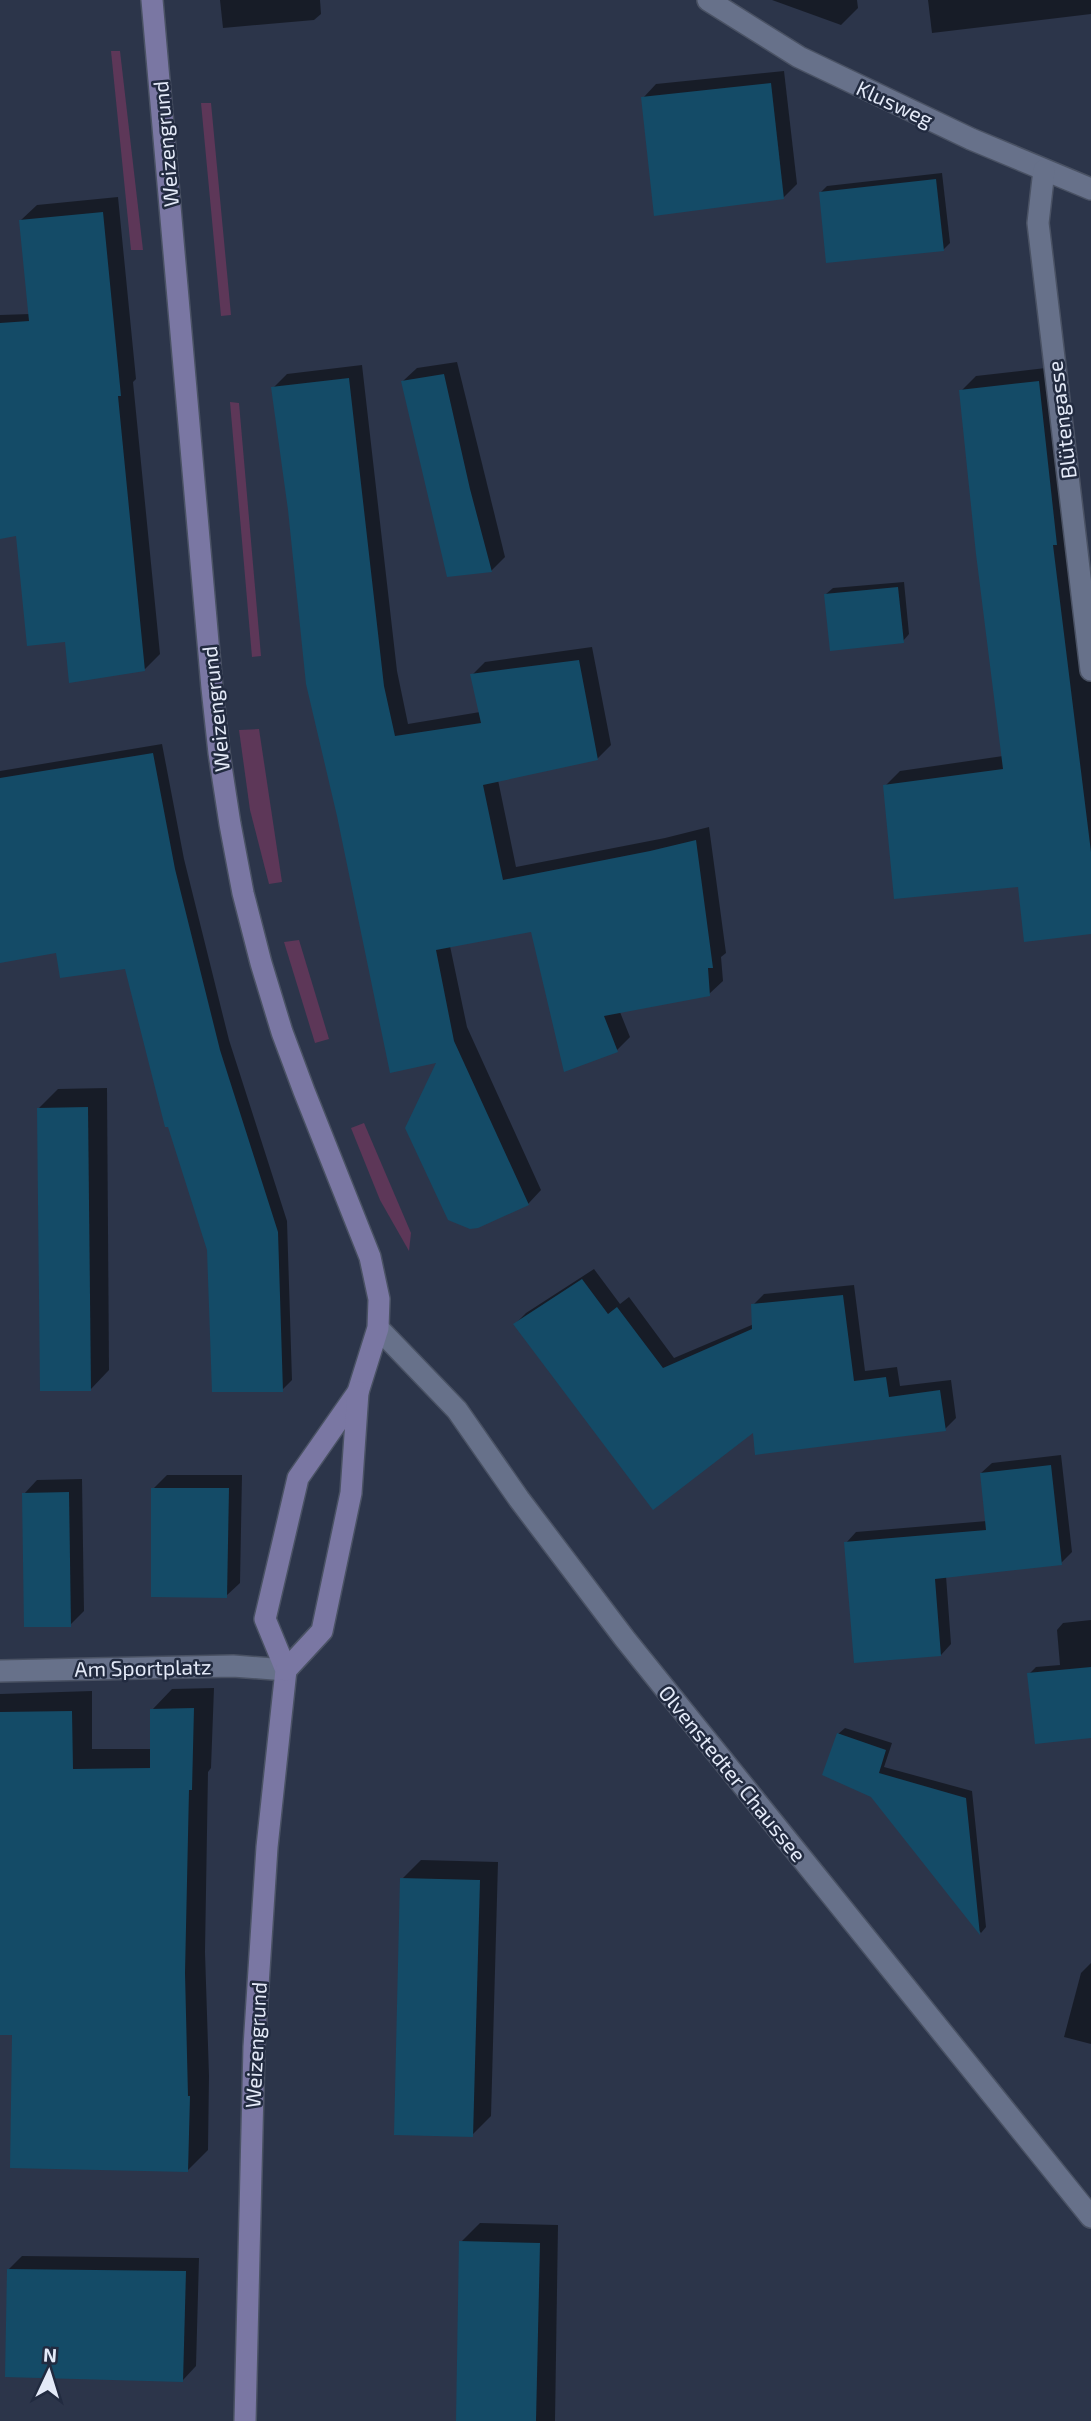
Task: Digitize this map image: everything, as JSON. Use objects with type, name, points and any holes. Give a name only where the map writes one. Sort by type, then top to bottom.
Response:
[{"type":"main road","name":"Weizengrund","points":[[152,0],[212,688],[229,824],[243,894],[282,1032],[370,1257],[379,1298],[378,1328],[358,1392],[352,1493],[322,1631],[286,1670]]},
{"type":"main road","name":"Weizengrund","points":[[245,2421],[253,2059],[267,1847],[286,1670],[265,1619],[298,1478],[358,1392]]},
{"type":"street","name":"Klusweg","points":[[708,0],[799,57],[971,139],[1091,189]]},
{"type":"street","name":"Blütengasse","points":[[1044,170],[1038,223],[1091,670]]},
{"type":"street","name":"Olvenstedter Chaussee","points":[[378,1328],[457,1410],[519,1499],[625,1639],[1091,2217]]},
{"type":"street","name":"Am Sportplatz","points":[[0,1671],[233,1665],[286,1670]]},
{"type":"shaded area","points":[[111,51],[120,51],[143,250],[131,250]]},
{"type":"shaded area","points":[[201,103],[211,103],[231,315],[221,316]]},
{"type":"shaded area","points":[[230,402],[239,403],[261,656],[252,657]]},
{"type":"shaded area","points":[[259,729],[282,882],[269,884],[250,810],[239,730]]},
{"type":"shaded area","points":[[299,940],[329,1039],[315,1043],[284,942]]},
{"type":"shaded area","points":[[364,1123],[411,1233],[409,1251],[380,1200],[351,1128]]},
{"type":"building","points":[[771,83],[784,199],[654,216],[641,97]]},
{"type":"building","points":[[936,179],[944,251],[826,263],[819,192]]},
{"type":"building","points":[[103,212],[145,671],[69,683],[65,642],[27,646],[16,536],[0,539],[0,323],[29,321],[19,220]]},
{"type":"building","points":[[444,374],[492,572],[447,577],[401,381]]},
{"type":"building","points":[[349,378],[384,686],[395,736],[481,723],[470,674],[579,660],[598,760],[483,785],[503,880],[696,840],[713,968],[708,968],[710,996],[604,1016],[618,1052],[564,1072],[531,932],[436,950],[454,1041],[529,1205],[478,1228],[470,1229],[448,1220],[405,1128],[436,1063],[390,1073],[337,816],[306,684],[288,510],[271,387]]},
{"type":"building","points":[[1039,381],[1057,545],[1053,545],[1091,852],[1091,934],[1024,942],[1018,887],[894,899],[883,785],[1003,769],[959,390]]},
{"type":"building","points":[[898,587],[904,643],[830,651],[824,594]]},
{"type":"building","points":[[153,753],[175,869],[220,1050],[278,1232],[283,1392],[212,1392],[207,1250],[168,1127],[165,1127],[125,969],[60,978],[56,953],[0,963],[0,778]]},
{"type":"building","points":[[88,1107],[91,1391],[40,1391],[37,1108]]},
{"type":"building","points":[[582,1279],[608,1314],[617,1307],[663,1368],[752,1329],[751,1304],[843,1295],[854,1381],[886,1377],[889,1397],[940,1390],[946,1431],[755,1455],[753,1433],[653,1510],[513,1324]]},
{"type":"building","points":[[1051,1465],[1062,1565],[935,1579],[941,1656],[854,1663],[844,1542],[986,1530],[980,1473]]},
{"type":"building","points":[[151,1488],[229,1488],[227,1598],[151,1597]]},
{"type":"building","points":[[69,1492],[71,1627],[24,1627],[22,1493]]},
{"type":"building","points":[[1091,1667],[1091,1738],[1035,1744],[1027,1673]]},
{"type":"building","points":[[194,1708],[192,1790],[189,1790],[185,1973],[190,2096],[188,2172],[10,2168],[12,2035],[0,2035],[0,1712],[72,1711],[73,1769],[150,1768],[150,1709]]},
{"type":"building","points":[[837,1733],[886,1750],[879,1773],[966,1798],[980,1935],[871,1797],[822,1775]]},
{"type":"building","points":[[400,1878],[480,1880],[473,2137],[394,2135]]},
{"type":"building","points":[[459,2241],[540,2243],[536,2421],[456,2421]]},
{"type":"building","points":[[7,2269],[186,2271],[183,2382],[5,2377]]}]
